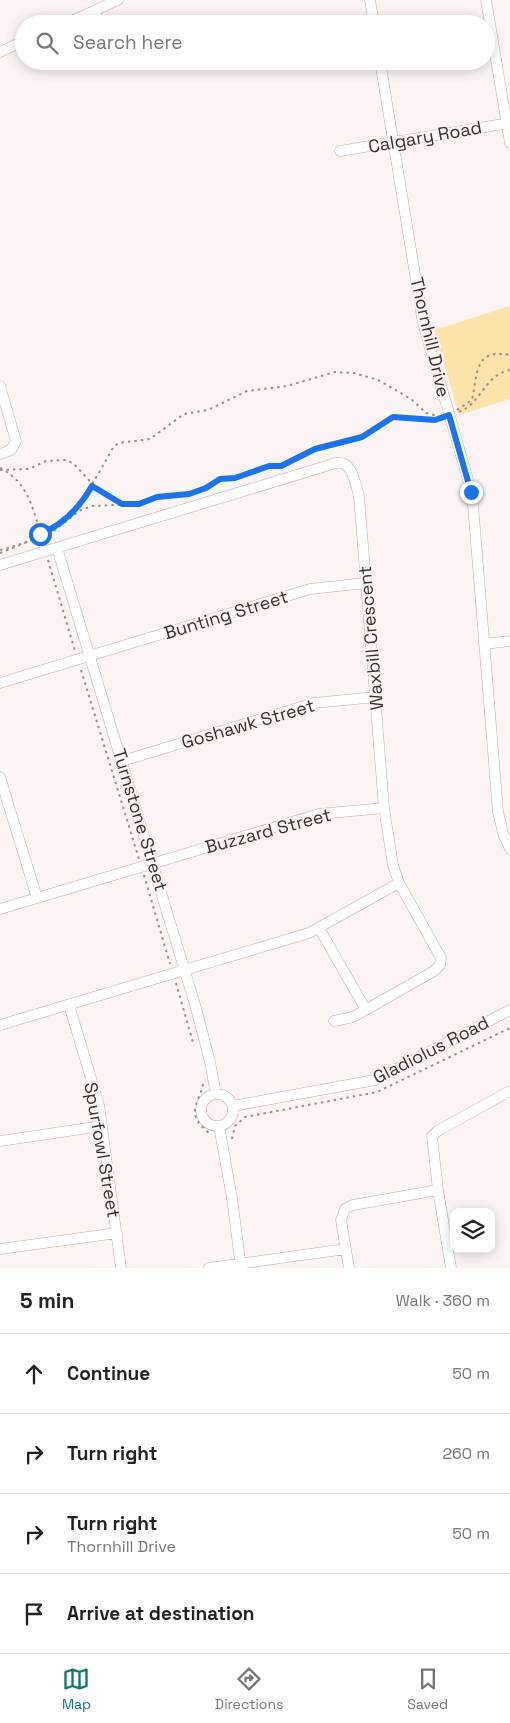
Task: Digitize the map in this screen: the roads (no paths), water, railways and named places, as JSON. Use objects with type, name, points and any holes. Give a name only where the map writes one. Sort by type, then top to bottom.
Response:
[{"type":"street","points":[[85,15],[118,0]]},
{"type":"street","points":[[370,0],[372,15]]},
{"type":"street","points":[[486,0],[489,15]]},
{"type":"street","points":[[94,11],[96,15]]},
{"type":"street","points":[[0,52],[15,45]]},
{"type":"street","points":[[495,50],[510,143]]},
{"type":"street","name":"Thornhill Drive","points":[[381,70],[423,323],[473,504],[498,812],[503,833],[510,849]]},
{"type":"street","name":"Calgary Road","points":[[340,151],[508,123]]},
{"type":"street","points":[[0,386],[16,441],[11,450],[0,454]]},
{"type":"street","name":"Waxbill Crescent","points":[[0,565],[340,462],[350,468],[359,496],[384,808],[393,865],[399,883],[440,955],[441,962],[434,971],[366,1010]]},
{"type":"street","name":"Turnstone Street","points":[[57,548],[153,863],[210,1062],[216,1094]]},
{"type":"street","name":"Bunting Street","points":[[0,683],[310,589],[366,583]]},
{"type":"street","points":[[484,644],[510,642]]},
{"type":"street","name":"Goshawk Street","points":[[122,761],[314,703],[376,697]]},
{"type":"street","points":[[0,777],[3,798],[37,898]]},
{"type":"street","name":"Buzzard Street","points":[[0,909],[319,814],[384,808]]},
{"type":"street","points":[[0,1025],[320,928],[399,883]]},
{"type":"street","points":[[320,928],[366,1010],[348,1020],[334,1021]]},
{"type":"street","name":"Spurfowl Street","points":[[69,1005],[98,1104],[121,1268]]},
{"type":"street","name":"Gladiolus Road","points":[[233,1106],[375,1080],[510,1010]]},
{"type":"street","points":[[451,1268],[432,1144],[434,1134],[501,1094],[510,1091]]},
{"type":"street","points":[[216,1094],[226,1096],[233,1106],[232,1116],[229,1121],[219,1126],[214,1126],[204,1119],[201,1109],[206,1099],[216,1094]]},
{"type":"street","points":[[0,1141],[102,1126]]},
{"type":"street","points":[[219,1126],[232,1198],[241,1266]]},
{"type":"street","points":[[349,1268],[341,1216],[347,1207],[438,1190]]},
{"type":"street","points":[[0,1249],[116,1233]]},
{"type":"street","points":[[209,1268],[241,1266],[346,1249]]}]
